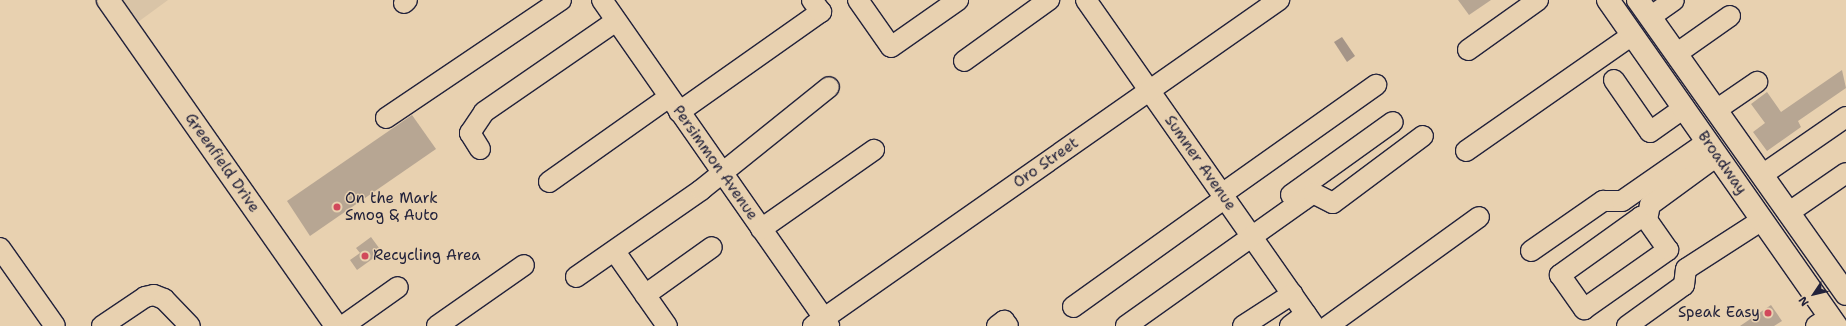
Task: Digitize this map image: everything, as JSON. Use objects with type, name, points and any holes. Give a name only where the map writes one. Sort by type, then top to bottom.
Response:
[{"type":"main road","name":"Greenfield Drive","points":[[108,0],[336,326]]},
{"type":"main road","name":"Broadway","points":[[1608,0],[1762,220],[1827,323]]},
{"type":"main road","name":"Broadway","points":[[1644,8],[1846,294]]},
{"type":"street","points":[[386,118],[561,0]]},
{"type":"street","name":"Persimmon Avenue","points":[[602,0],[761,229],[822,324]]},
{"type":"street","points":[[550,182],[821,12],[812,0]]},
{"type":"street","points":[[858,0],[891,47],[958,0]]},
{"type":"street","points":[[964,61],[1049,0]]},
{"type":"street","name":"Sumner Avenue","points":[[1086,0],[1310,320]]},
{"type":"street","name":"Oro Street","points":[[822,324],[1279,0]]},
{"type":"street","points":[[1468,50],[1538,0]]},
{"type":"street","points":[[1644,8],[1674,0]]},
{"type":"street","points":[[1676,54],[1730,16]]},
{"type":"street","points":[[480,149],[470,133],[484,112],[616,21]]},
{"type":"street","points":[[1466,151],[1632,35]]},
{"type":"street","points":[[1614,80],[1650,132],[1684,108]]},
{"type":"street","points":[[1716,110],[1757,82]]},
{"type":"street","points":[[1073,307],[1376,85]]},
{"type":"street","points":[[576,276],[701,190],[721,172],[829,87]]},
{"type":"street","points":[[1762,175],[1846,117]]},
{"type":"street","points":[[1126,326],[1393,122]]},
{"type":"street","points":[[1249,232],[1313,194],[1333,203],[1422,136]]},
{"type":"street","points":[[1647,220],[1641,217],[1560,275],[1584,309],[1668,250],[1647,220],[1647,213],[1656,199],[1712,149]]},
{"type":"street","points":[[1532,251],[1603,201],[1622,201],[1712,149]]},
{"type":"street","points":[[761,229],[874,150]]},
{"type":"street","points":[[1788,213],[1846,172]]},
{"type":"street","points":[[1328,326],[1479,217]]},
{"type":"street","points":[[1627,326],[1684,285],[1686,269],[1762,220]]},
{"type":"street","points":[[646,295],[712,247]]},
{"type":"street","points":[[0,248],[55,326]]},
{"type":"street","points":[[618,256],[646,295],[658,323]]},
{"type":"street","points":[[437,326],[524,266]]},
{"type":"street","points":[[343,326],[398,287]]},
{"type":"street","points":[[1243,326],[1292,294]]},
{"type":"street","points":[[102,326],[145,297],[154,295],[164,299],[183,322]]},
{"type":"street","points":[[1290,326],[1310,320]]},
{"type":"street","points":[[997,326],[1004,321],[1008,326]]},
{"type":"shaded area","points":[[122,0],[168,0],[138,22]]},
{"type":"shaded area","points":[[1342,37],[1355,56],[1347,62],[1334,42]]},
{"type":"building","points":[[1458,0],[1491,0],[1469,15]]},
{"type":"building","points":[[1842,70],[1846,88],[1798,121],[1801,127],[1767,151],[1753,132],[1765,123],[1751,104],[1767,92],[1781,112]]},
{"type":"building","points":[[412,115],[436,149],[310,236],[287,201]]},
{"type":"building","name":"Recycling Area","points":[[371,237],[382,252],[357,270],[350,260],[360,253],[356,248]]},
{"type":"building","name":"Speak Easy","points":[[1771,305],[1782,321],[1774,326],[1740,326]]},
{"type":"place","name":"On the Mark Smog & Auto","points":[[337,207]]},
{"type":"place","name":"Recycling Area","points":[[365,256]]},
{"type":"place","name":"Speak Easy","points":[[1768,313]]}]
